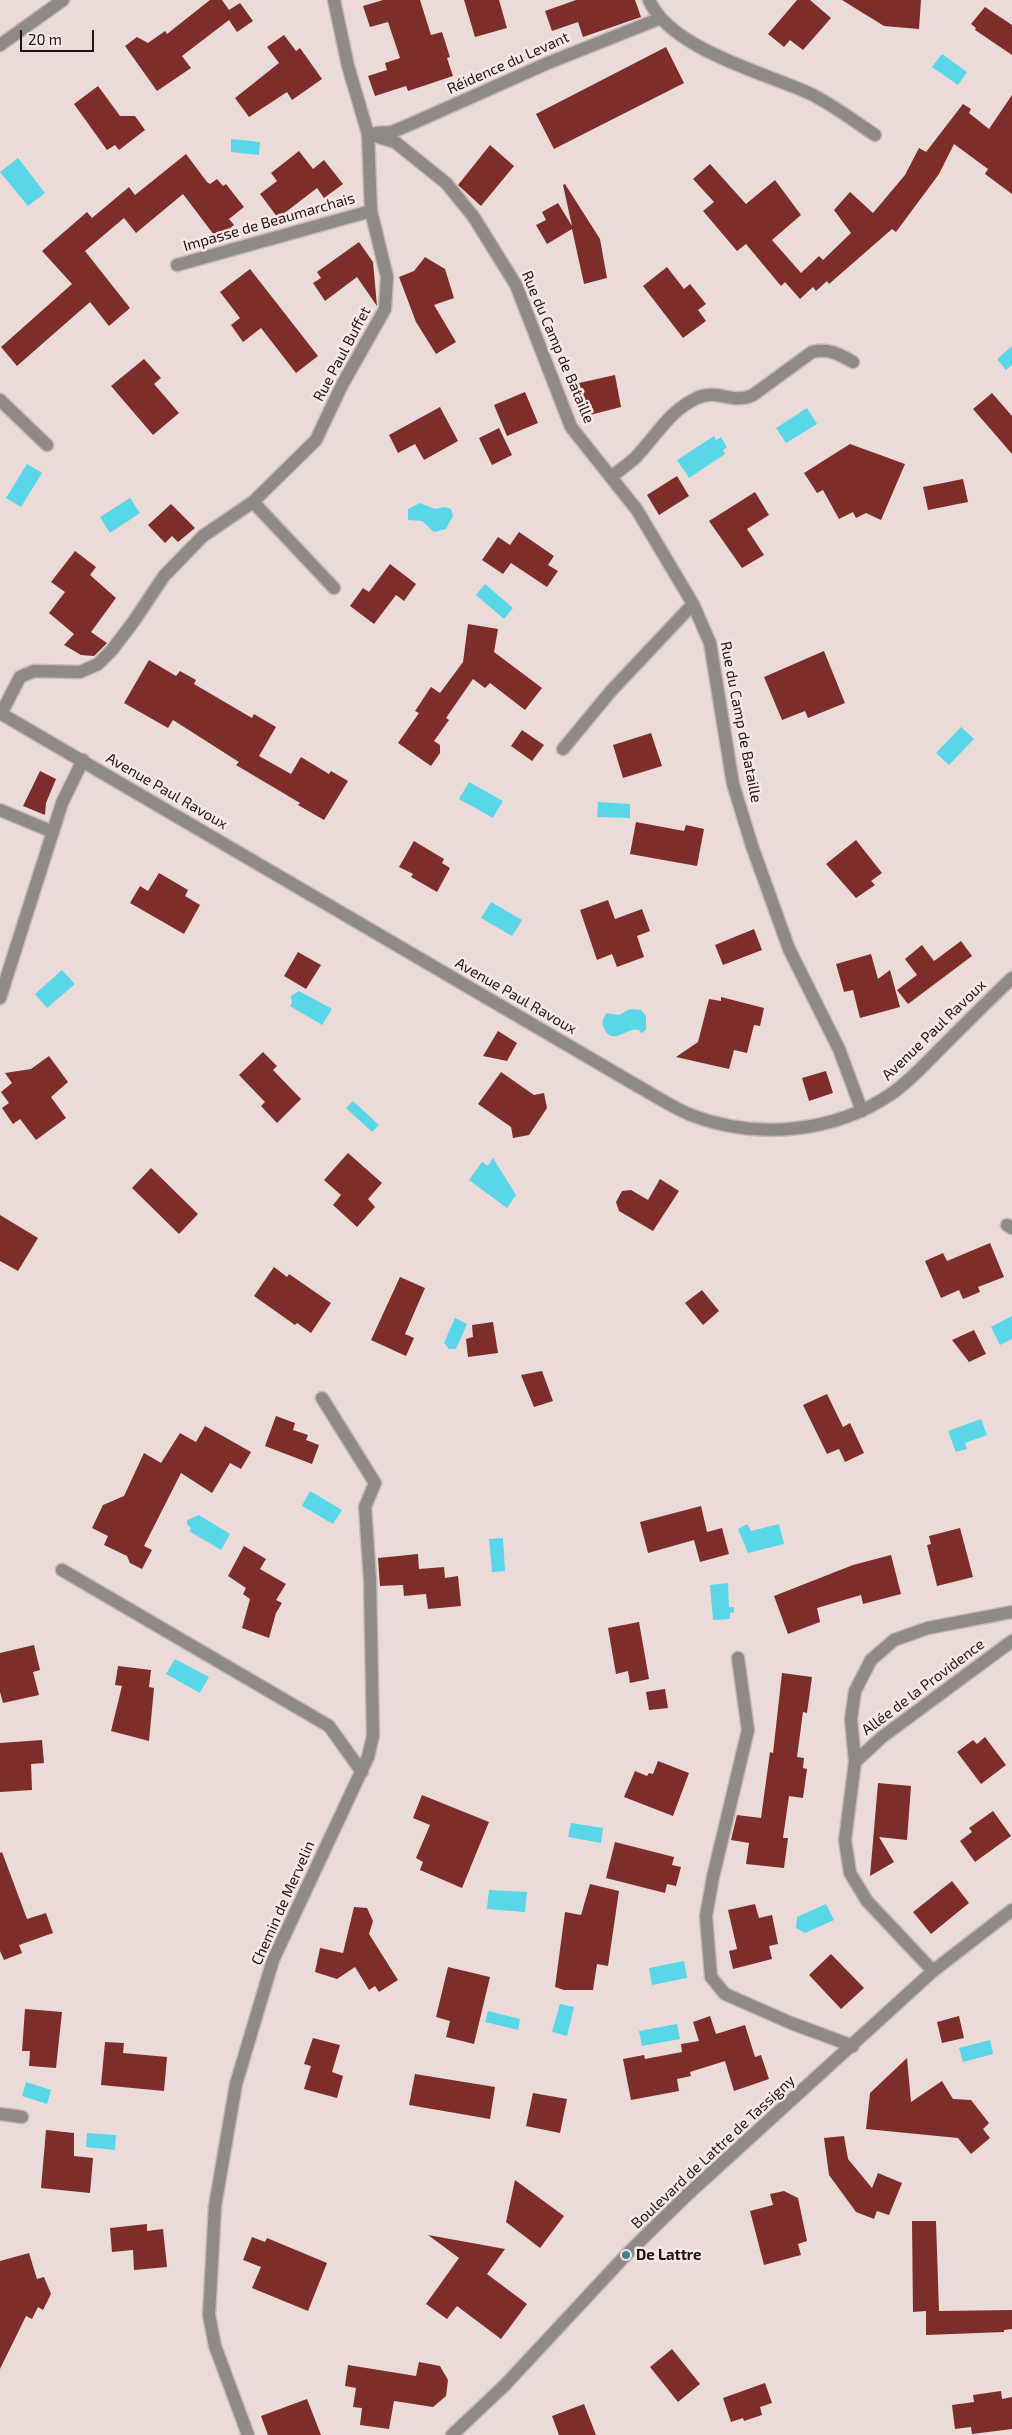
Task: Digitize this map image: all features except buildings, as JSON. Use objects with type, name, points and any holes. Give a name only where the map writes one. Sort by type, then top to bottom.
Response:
[{"type":"street","points":[[0,45],[63,0]]},
{"type":"street","name":"Rue Paul Buffet","points":[[0,713],[20,677],[34,671],[80,672],[98,664],[112,650],[134,621],[164,576],[204,536],[253,502],[316,440],[342,385],[385,309],[387,277],[371,211],[368,134],[348,66],[334,0]]},
{"type":"street","points":[[649,0],[661,18],[680,34],[703,49],[812,95],[876,135]]},
{"type":"street","name":"Réidence du Levant","points":[[368,134],[392,132],[602,40],[661,18]]},
{"type":"street","name":"Rue du Camp de Bataille","points":[[368,134],[395,142],[446,183],[473,216],[516,285],[572,426],[637,510],[693,604],[710,643],[733,784],[752,846],[789,949],[839,1049],[862,1111]]},
{"type":"street","name":"Impasse de Beaumarchais","points":[[177,265],[371,211]]},
{"type":"street","points":[[612,476],[635,457],[669,418],[699,397],[716,394],[744,400],[812,352],[823,350],[837,353],[853,362]]},
{"type":"street","points":[[0,400],[47,445]]},
{"type":"street","points":[[253,502],[334,588]]},
{"type":"street","points":[[564,749],[611,691],[693,604]]},
{"type":"street","name":"Avenue Paul Ravoux","points":[[0,713],[641,1088],[690,1115],[729,1127],[754,1130],[800,1128],[862,1111],[893,1092],[924,1065],[1012,978]]},
{"type":"street","points":[[0,998],[62,803],[82,760]]},
{"type":"street","points":[[0,810],[53,832]]},
{"type":"street","name":"Chemin de Mervelin","points":[[248,2435],[214,2346],[209,2315],[215,2206],[236,2084],[273,1960],[362,1772],[373,1736],[370,1580],[365,1506],[375,1483],[322,1398]]},
{"type":"street","points":[[62,1570],[329,1726],[362,1772]]},
{"type":"street","name":"Allée de la Providence","points":[[933,1971],[867,1901],[850,1873],[845,1840],[855,1762],[851,1719],[855,1691],[871,1660],[894,1640],[928,1628],[1012,1612]]},
{"type":"street","name":"Allée de la Providence","points":[[855,1762],[882,1737],[1012,1641]]},
{"type":"street","points":[[738,1658],[748,1730],[713,1878],[706,1916],[711,1977],[725,1994],[791,2023],[853,2046]]},
{"type":"street","name":"Boulevard de Lattre de Tassigny","points":[[452,2435],[505,2385],[626,2255],[687,2195],[853,2046],[933,1971],[1012,1910]]},
{"type":"street","points":[[0,2114],[22,2118]]},
{"type":"water","points":[[942,54],[967,72],[958,85],[932,67]]},
{"type":"water","points":[[231,139],[260,142],[259,155],[231,152]]},
{"type":"water","points":[[18,158],[45,193],[28,206],[0,172]]},
{"type":"water","points":[[1012,346],[1012,365],[1006,370],[997,359]]},
{"type":"water","points":[[807,408],[817,424],[786,443],[776,428]]},
{"type":"water","points":[[714,436],[716,440],[721,437],[727,447],[723,450],[725,454],[689,478],[677,460]]},
{"type":"water","points":[[27,464],[42,473],[21,507],[6,498]]},
{"type":"water","points":[[130,498],[140,513],[110,533],[100,517]]},
{"type":"water","points":[[420,503],[435,509],[445,507],[451,509],[453,516],[446,529],[434,532],[422,521],[408,520],[408,509]]},
{"type":"water","points":[[485,584],[513,608],[504,619],[476,595]]},
{"type":"water","points":[[961,727],[974,739],[949,765],[936,753]]},
{"type":"water","points":[[469,782],[503,801],[493,818],[459,799]]},
{"type":"water","points":[[598,802],[630,804],[630,818],[597,817]]},
{"type":"water","points":[[491,902],[522,920],[512,936],[481,918]]},
{"type":"water","points":[[62,970],[75,984],[47,1008],[35,994]]},
{"type":"water","points":[[299,991],[332,1009],[322,1025],[290,1006],[292,1003],[291,996]]},
{"type":"water","points":[[630,1009],[641,1010],[646,1016],[646,1030],[641,1033],[639,1030],[634,1030],[614,1036],[609,1035],[605,1031],[602,1022],[606,1013],[619,1015]]},
{"type":"water","points":[[353,1101],[379,1125],[372,1132],[346,1108]]},
{"type":"water","points":[[493,1158],[516,1195],[507,1208],[469,1180],[482,1162],[488,1166]]},
{"type":"water","points":[[1012,1316],[1012,1339],[1000,1345],[991,1327]]},
{"type":"water","points":[[455,1318],[467,1324],[456,1349],[449,1349],[444,1343]]},
{"type":"water","points":[[981,1419],[987,1435],[965,1443],[967,1449],[956,1452],[948,1431]]},
{"type":"water","points":[[310,1491],[342,1510],[333,1524],[302,1506]]},
{"type":"water","points":[[199,1515],[230,1534],[221,1550],[189,1531],[191,1528],[187,1524],[187,1520]]},
{"type":"water","points":[[747,1524],[751,1531],[779,1524],[784,1544],[748,1553],[738,1529]]},
{"type":"water","points":[[503,1538],[505,1571],[492,1572],[489,1539]]},
{"type":"water","points":[[728,1583],[729,1607],[734,1607],[734,1612],[730,1613],[730,1619],[713,1620],[710,1585]]},
{"type":"water","points":[[175,1659],[209,1677],[200,1693],[166,1674]]},
{"type":"water","points":[[571,1823],[603,1828],[601,1843],[568,1837]]},
{"type":"water","points":[[489,1890],[527,1892],[525,1912],[487,1909]]},
{"type":"water","points":[[826,1904],[834,1920],[805,1933],[796,1928],[797,1917]]},
{"type":"water","points":[[684,1961],[687,1978],[652,1985],[649,1968]]},
{"type":"water","points":[[560,2004],[574,2007],[567,2036],[552,2032]]},
{"type":"water","points":[[488,2011],[520,2019],[518,2030],[485,2022]]},
{"type":"water","points":[[677,2024],[680,2039],[642,2046],[639,2031]]},
{"type":"water","points":[[990,2040],[993,2054],[963,2062],[959,2048]]},
{"type":"water","points":[[26,2082],[51,2090],[47,2104],[22,2096]]},
{"type":"water","points":[[87,2133],[116,2135],[115,2150],[86,2147]]},
{"type":"place","name":"De Lattre","points":[[626,2255]]}]
